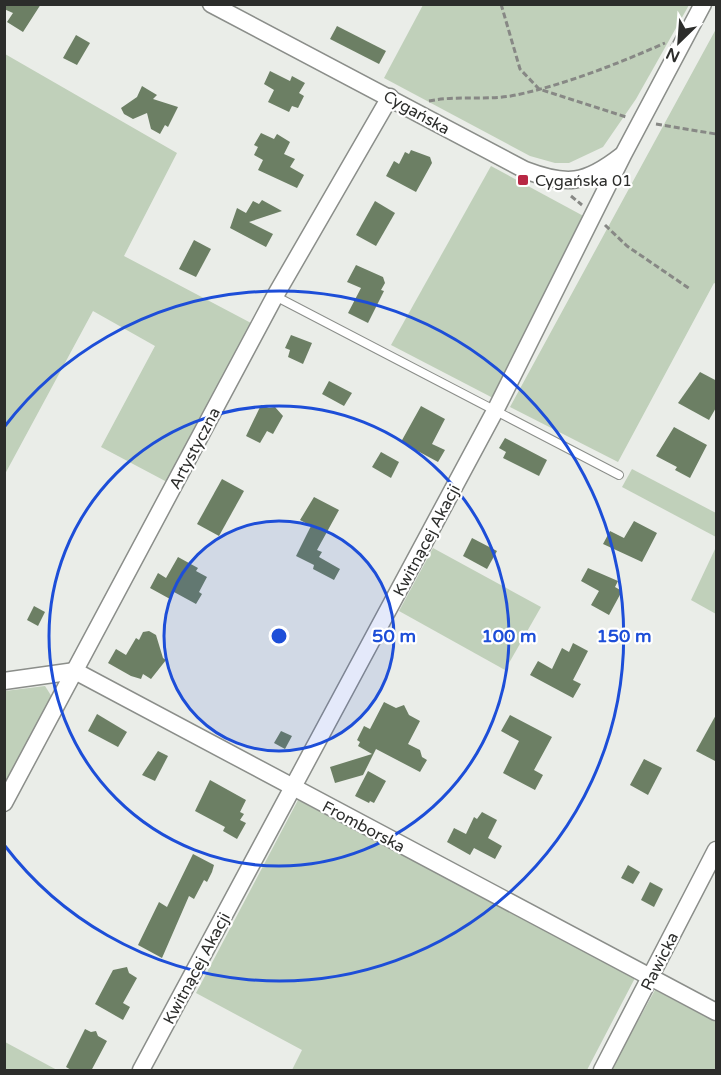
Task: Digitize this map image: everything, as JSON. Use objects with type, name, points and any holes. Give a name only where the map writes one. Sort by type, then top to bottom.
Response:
[{"type":"street","name":"Cygańska","points":[[211,4],[525,170],[551,180],[578,180],[600,172],[624,153]]},
{"type":"street","name":"Kwitnącej Akacji","points":[[141,1071],[496,409],[624,153],[704,4]]},
{"type":"street","name":"Artystyczna","points":[[4,803],[275,296],[390,97]]},
{"type":"street","points":[[4,681],[75,671]]},
{"type":"street","name":"Fromborska","points":[[75,671],[650,979],[717,1012]]},
{"type":"street","name":"Rawicka","points":[[602,1071],[717,850]]},
{"type":"lane","points":[[275,296],[619,475]]},
{"type":"path","points":[[501,4],[520,69],[538,89],[642,122],[717,134]]},
{"type":"path","points":[[406,106],[447,98],[514,96],[630,58],[688,33]]},
{"type":"path","points":[[551,180],[595,215],[627,246],[690,289]]},
{"type":"green space","points":[[424,4],[689,5],[636,99],[603,147],[569,163],[555,163],[530,156],[384,78]]},
{"type":"green space","points":[[716,29],[716,284],[714,283],[618,462],[510,407]]},
{"type":"green space","points":[[5,54],[177,153],[124,256],[251,323],[167,482],[101,447],[155,346],[93,311],[5,474]]},
{"type":"green space","points":[[491,166],[589,219],[493,398],[391,345]]},
{"type":"green space","points":[[632,469],[716,513],[716,537],[622,487]]},
{"type":"green space","points":[[716,547],[716,614],[691,600]]},
{"type":"green space","points":[[433,548],[541,607],[505,670],[399,611]]},
{"type":"green space","points":[[45,686],[52,697],[5,783],[5,691]]},
{"type":"green space","points":[[298,800],[635,978],[587,1070],[292,1070],[302,1050],[196,993]]},
{"type":"green space","points":[[655,990],[716,1022],[716,1070],[611,1070]]},
{"type":"green space","points":[[5,1042],[57,1070],[5,1070]]},
{"type":"building","points":[[4,4],[41,4],[23,32],[7,22],[13,13],[4,9]]},
{"type":"building","points":[[337,26],[386,51],[379,64],[330,39]]},
{"type":"building","points":[[76,35],[90,43],[77,65],[63,58]]},
{"type":"building","points":[[270,71],[290,81],[292,76],[305,83],[299,93],[304,96],[298,108],[292,106],[289,112],[268,102],[274,90],[264,84]]},
{"type":"building","points":[[142,86],[157,95],[153,99],[178,107],[168,127],[165,125],[160,134],[151,129],[147,113],[133,119],[124,114],[121,108],[137,97]]},
{"type":"building","points":[[261,133],[274,139],[277,134],[290,142],[284,154],[295,159],[290,167],[304,175],[297,188],[258,170],[263,160],[254,155],[258,147],[254,145]]},
{"type":"building","points":[[411,150],[430,157],[432,163],[416,192],[386,176],[394,161],[399,164],[405,152],[409,154]]},
{"type":"building","points":[[262,200],[282,211],[249,222],[273,234],[266,247],[230,228],[237,208],[246,213],[253,201],[259,204]]},
{"type":"building","points":[[375,201],[395,213],[376,246],[356,235]]},
{"type":"building","points":[[194,240],[211,249],[196,277],[179,269]]},
{"type":"building","points":[[356,265],[383,277],[385,283],[381,290],[384,291],[368,323],[348,313],[361,288],[347,282]]},
{"type":"building","points":[[291,335],[312,343],[303,364],[288,357],[290,350],[285,348]]},
{"type":"building","points":[[700,372],[717,381],[717,406],[709,420],[678,403]]},
{"type":"building","points":[[329,381],[352,393],[344,406],[322,394]]},
{"type":"building","points":[[261,405],[269,408],[275,407],[283,416],[273,434],[267,431],[260,443],[246,436]]},
{"type":"building","points":[[421,406],[445,419],[432,444],[445,450],[438,462],[401,442]]},
{"type":"building","points":[[674,427],[707,445],[690,478],[675,470],[677,467],[656,456]]},
{"type":"building","points":[[505,438],[547,460],[539,476],[503,458],[506,452],[499,448]]},
{"type":"building","points":[[381,452],[399,462],[391,478],[372,467]]},
{"type":"building","points":[[222,479],[244,491],[219,536],[197,524]]},
{"type":"building","points":[[314,497],[339,510],[317,550],[322,552],[319,557],[340,569],[334,580],[313,569],[314,565],[296,556],[311,526],[300,520]]},
{"type":"building","points":[[634,521],[657,533],[642,562],[603,544],[610,531],[624,538]]},
{"type":"building","points":[[472,538],[497,551],[487,569],[463,556]]},
{"type":"building","points":[[178,557],[198,568],[196,571],[207,577],[196,604],[174,592],[170,599],[150,588],[158,573],[166,578]]},
{"type":"building","points":[[588,568],[618,581],[615,587],[622,591],[609,615],[591,605],[599,591],[581,581]]},
{"type":"building","points":[[34,606],[45,612],[38,626],[27,620]]},
{"type":"building","points":[[149,631],[156,635],[163,658],[166,660],[151,679],[143,674],[141,679],[131,676],[108,663],[116,649],[126,655],[136,638],[139,640],[143,632]]},
{"type":"building","points":[[573,643],[588,651],[573,680],[581,684],[573,698],[530,675],[538,661],[552,669],[562,648],[569,652]]},
{"type":"building","points":[[384,702],[396,708],[404,705],[409,715],[420,721],[408,744],[420,750],[422,757],[427,760],[420,772],[376,749],[363,775],[335,783],[330,767],[372,754],[358,746],[360,742],[357,740],[364,726],[370,729]]},
{"type":"building","points":[[717,713],[717,762],[696,751]]},
{"type":"building","points":[[97,714],[127,732],[118,747],[88,731]]},
{"type":"building","points":[[510,715],[552,737],[534,770],[543,775],[535,790],[503,773],[519,741],[501,731]]},
{"type":"building","points":[[281,731],[292,736],[285,749],[274,743]]},
{"type":"building","points":[[158,751],[168,756],[155,781],[142,775]]},
{"type":"building","points":[[644,759],[662,768],[648,795],[630,785]]},
{"type":"building","points":[[368,771],[386,781],[374,803],[355,796]]},
{"type":"building","points":[[210,780],[246,800],[240,812],[244,814],[240,820],[246,823],[237,839],[223,831],[225,827],[195,811]]},
{"type":"building","points":[[482,812],[497,820],[488,838],[502,846],[495,859],[474,848],[470,855],[447,842],[454,828],[466,834],[474,817],[477,819]]},
{"type":"building","points":[[193,854],[214,865],[212,872],[207,882],[204,880],[194,899],[189,896],[162,958],[138,945],[159,902],[167,907]]},
{"type":"building","points":[[628,865],[640,872],[633,884],[621,878]]},
{"type":"building","points":[[650,882],[663,889],[654,907],[641,900]]},
{"type":"building","points":[[127,967],[129,973],[137,978],[123,1003],[130,1007],[123,1020],[95,1004],[113,970]]},
{"type":"building","points":[[85,1029],[91,1032],[96,1031],[98,1036],[107,1041],[91,1071],[73,1071],[66,1067]]},
{"type":"place","name":"Cygańska 01","points":[[523,180]]}]
